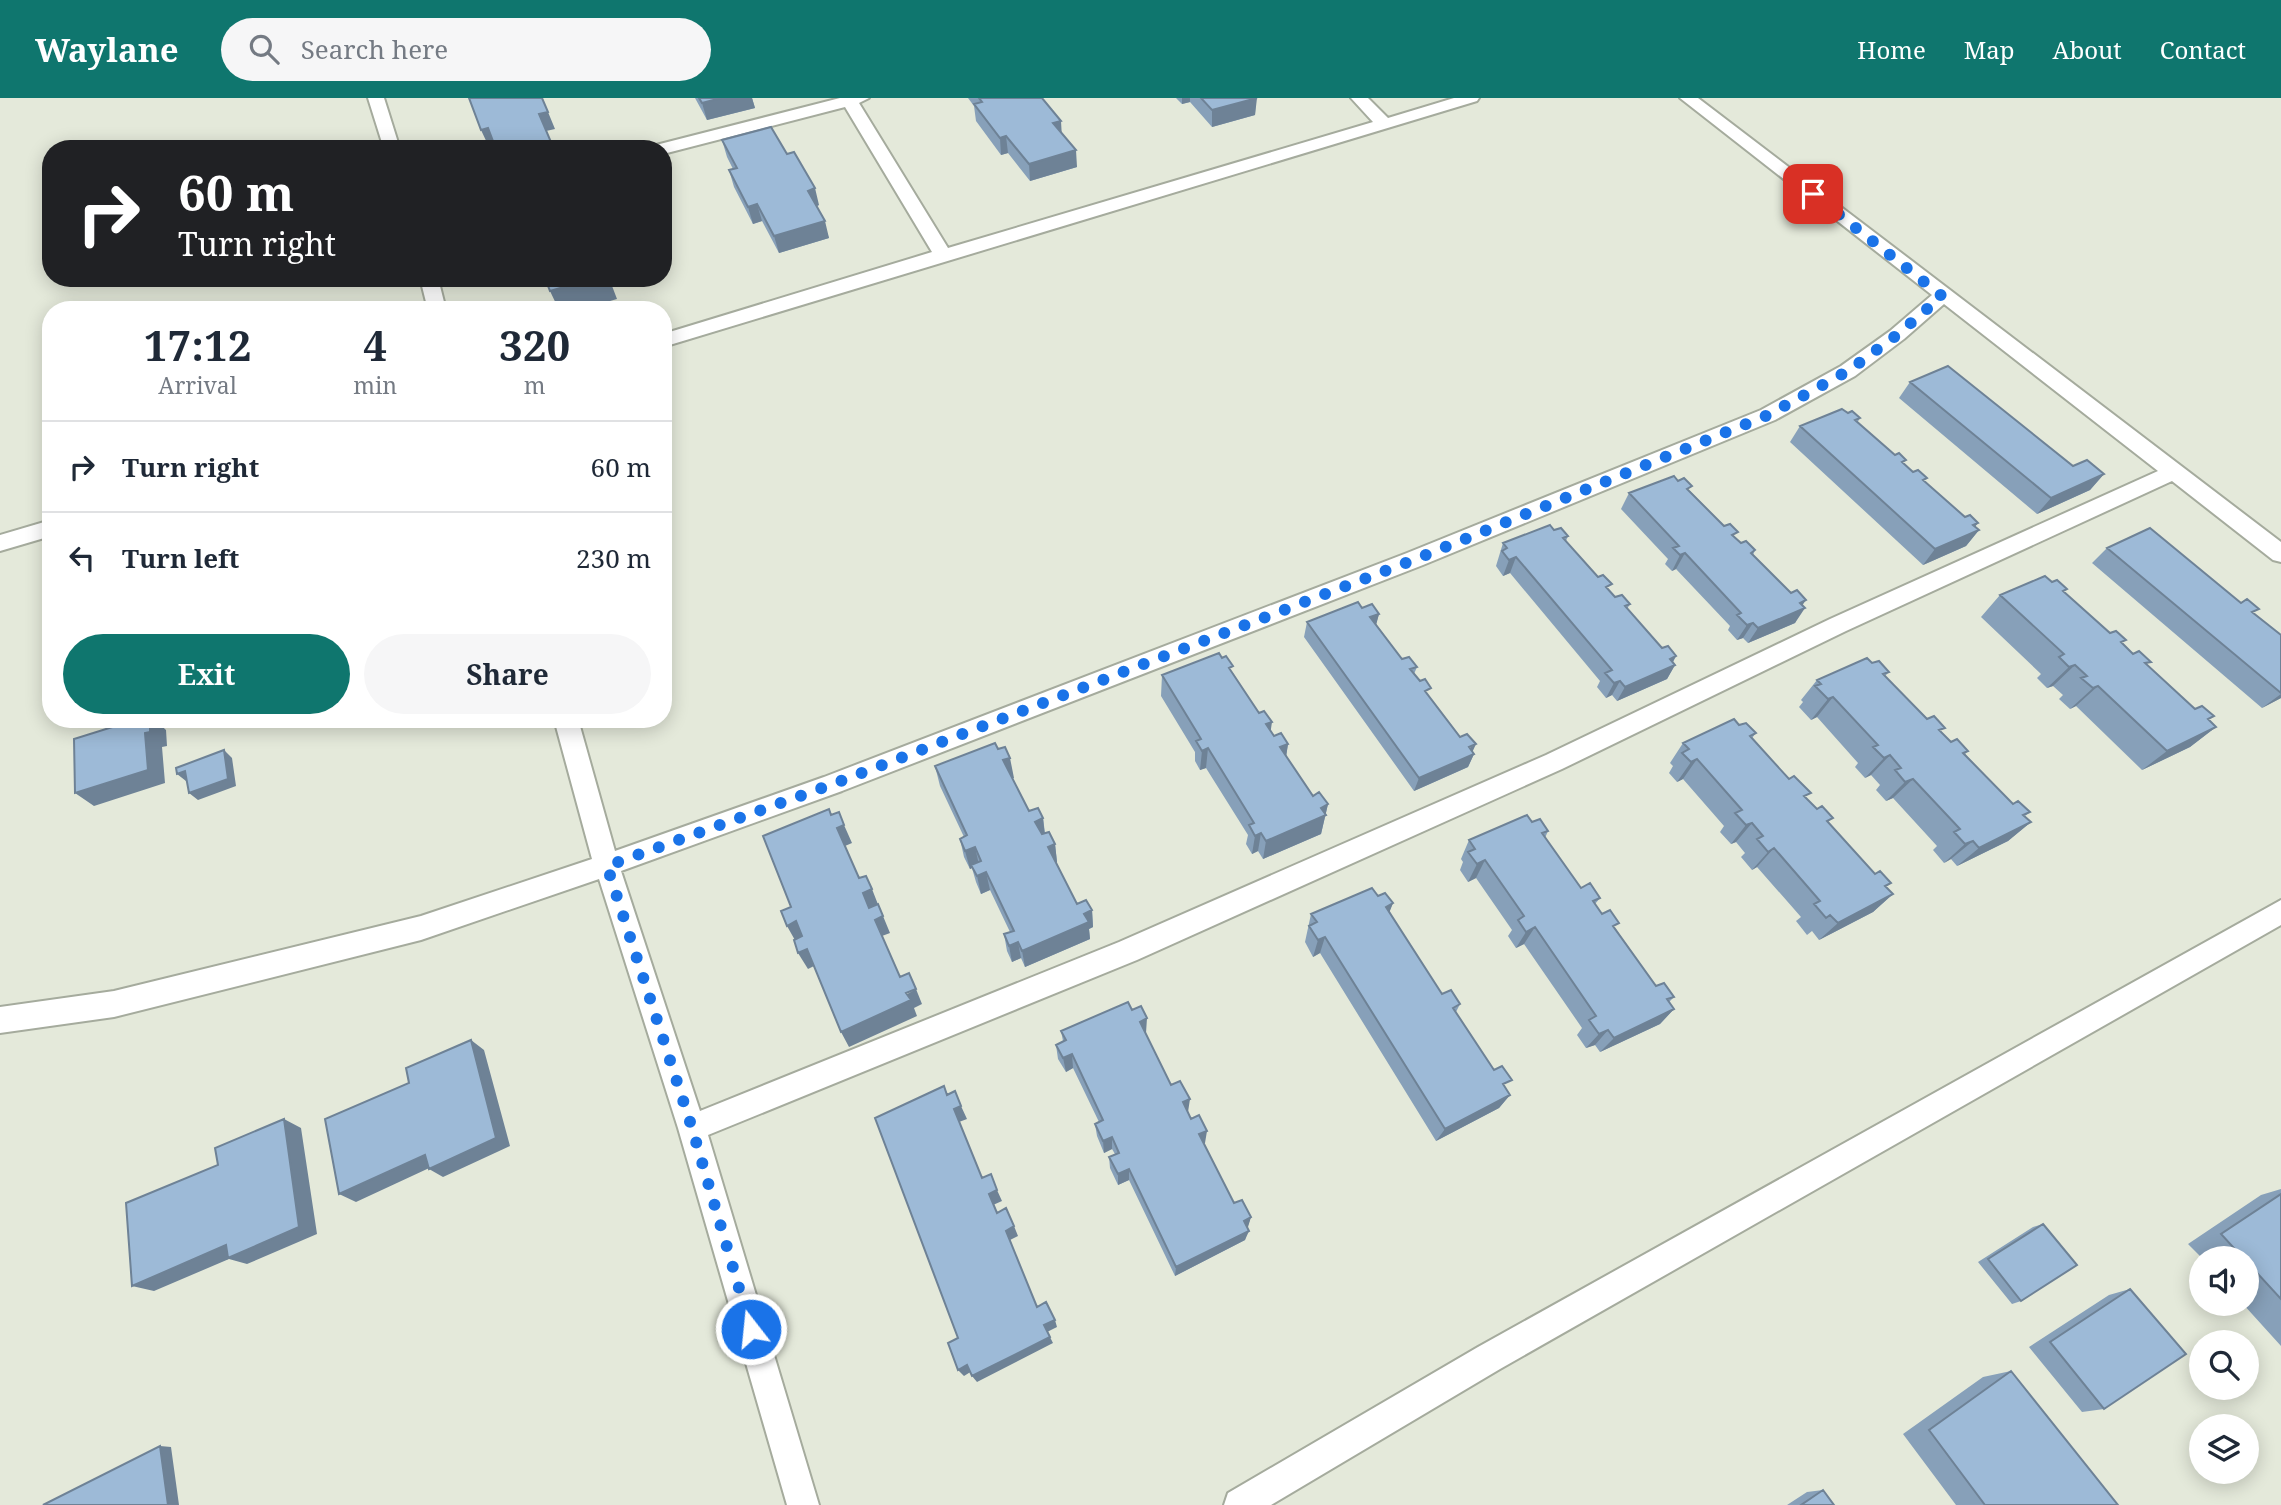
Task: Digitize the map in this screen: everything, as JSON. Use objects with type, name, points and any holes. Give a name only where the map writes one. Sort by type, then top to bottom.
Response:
[{"type":"lane","points":[[376,98],[389,140]]},
{"type":"lane","points":[[1359,98],[1385,124]]},
{"type":"lane","points":[[672,338],[1471,98]]},
{"type":"lane","points":[[1688,98],[1942,296],[2281,554]]},
{"type":"lane","points":[[672,146],[853,99],[943,255]]},
{"type":"lane","points":[[0,1020],[114,1004],[408,932],[607,866],[833,784],[1416,559],[1768,415],[1848,371],[1897,335],[1942,296]]},
{"type":"lane","points":[[692,1128],[1140,945],[1553,762],[1838,625],[2174,472]]},
{"type":"lane","points":[[0,543],[42,531]]},
{"type":"lane","points":[[569,728],[607,866],[692,1128],[803,1505]]},
{"type":"lane","points":[[1240,1505],[1489,1357],[2281,912]]},
{"type":"building","points":[[469,98],[542,98],[548,112],[539,114],[550,140],[493,140],[488,128],[481,130]]},
{"type":"building","points":[[699,98],[721,98],[702,103]]},
{"type":"building","points":[[979,98],[1042,98],[1061,121],[1053,123],[1076,150],[1029,164],[1006,136],[1000,138],[974,104],[982,102]]},
{"type":"building","points":[[1201,98],[1257,98],[1212,110]]},
{"type":"building","points":[[771,127],[787,154],[794,152],[815,188],[808,191],[825,221],[774,236],[757,204],[748,207],[729,170],[737,168],[722,140]]},
{"type":"building","points":[[548,287],[564,287],[550,291]]},
{"type":"building","points":[[1948,366],[2073,466],[2087,460],[2104,474],[2051,498],[1910,382]]},
{"type":"building","points":[[1842,409],[1848,413],[1852,411],[1860,418],[1855,420],[1895,455],[1899,453],[1906,460],[1902,462],[1913,472],[1918,470],[1927,478],[1923,480],[1965,517],[1970,515],[1978,523],[1973,525],[1979,530],[1935,549],[1800,426]]},
{"type":"building","points":[[1674,476],[1678,481],[1684,478],[1692,486],[1687,489],[1724,526],[1730,524],[1738,532],[1732,535],[1741,543],[1746,541],[1755,550],[1751,553],[1791,593],[1797,590],[1806,600],[1800,603],[1805,608],[1758,628],[1753,623],[1747,625],[1737,615],[1741,613],[1685,553],[1680,555],[1673,548],[1679,546],[1629,493]]},
{"type":"building","points":[[1550,525],[1554,530],[1561,528],[1568,536],[1563,538],[1598,577],[1603,575],[1612,584],[1606,587],[1615,597],[1622,595],[1630,604],[1625,606],[1662,648],[1668,646],[1676,656],[1670,659],[1675,665],[1625,687],[1620,681],[1614,683],[1605,673],[1612,670],[1516,557],[1509,560],[1502,551],[1507,548],[1503,543]]},
{"type":"building","points":[[2150,528],[2241,603],[2247,599],[2259,609],[2252,612],[2281,635],[2281,693],[2107,548]]},
{"type":"building","points":[[2045,576],[2052,582],[2057,580],[2067,589],[2063,591],[2110,633],[2116,631],[2126,640],[2121,642],[2133,654],[2139,651],[2151,662],[2145,663],[2195,709],[2202,706],[2214,716],[2208,719],[2216,727],[2167,751],[2098,686],[2093,688],[2081,678],[2087,676],[2075,665],[2069,667],[2059,657],[2064,654],[2000,595]]},
{"type":"building","points":[[1358,602],[1362,608],[1372,604],[1379,614],[1370,617],[1402,659],[1409,657],[1417,667],[1410,669],[1420,681],[1425,679],[1431,688],[1425,691],[1460,737],[1467,734],[1476,744],[1469,747],[1474,754],[1419,778],[1307,622]]},
{"type":"building","points":[[1219,653],[1222,658],[1226,656],[1233,666],[1229,668],[1259,713],[1264,711],[1272,722],[1266,724],[1274,736],[1281,733],[1288,744],[1280,747],[1313,796],[1319,792],[1328,804],[1321,808],[1326,815],[1266,841],[1261,833],[1255,836],[1249,825],[1254,823],[1208,748],[1202,751],[1196,741],[1201,739],[1162,675]]},
{"type":"building","points":[[1867,658],[1872,663],[1879,661],[1889,672],[1883,674],[1927,719],[1934,716],[1945,728],[1939,730],[1951,742],[1957,739],[1968,751],[1963,753],[2013,804],[2018,801],[2030,812],[2023,815],[2031,822],[1979,848],[1973,841],[1965,844],[1954,832],[1960,829],[1913,779],[1905,782],[1895,770],[1901,768],[1890,755],[1884,758],[1873,747],[1878,745],[1833,697],[1828,699],[1815,686],[1821,684],[1817,680]]},
{"type":"building","points":[[1734,719],[1739,725],[1746,723],[1756,733],[1750,736],[1789,779],[1794,776],[1811,793],[1804,796],[1817,809],[1822,806],[1833,818],[1827,821],[1875,874],[1880,871],[1891,883],[1885,886],[1893,894],[1838,923],[1830,915],[1826,918],[1814,904],[1820,901],[1774,848],[1768,852],[1757,839],[1763,836],[1752,823],[1746,825],[1735,813],[1742,810],[1697,759],[1691,762],[1682,753],[1689,749],[1683,743]]},
{"type":"building","points":[[109,728],[150,728],[150,732],[145,733],[148,770],[75,793],[74,739]]},
{"type":"building","points":[[995,743],[998,749],[1005,747],[1010,758],[1003,760],[1029,811],[1038,808],[1043,818],[1035,822],[1042,834],[1049,832],[1055,844],[1048,847],[1077,904],[1086,900],[1092,910],[1084,914],[1089,922],[1022,951],[1018,942],[1009,946],[1004,934],[1014,931],[986,872],[977,876],[971,865],[981,861],[975,847],[965,851],[960,839],[967,835],[935,766]]},
{"type":"building","points":[[224,750],[228,779],[189,793],[185,771],[177,774],[176,768]]},
{"type":"building","points":[[829,809],[831,815],[839,812],[844,825],[837,828],[859,878],[866,876],[872,889],[863,893],[869,908],[878,904],[883,916],[875,920],[900,977],[909,973],[916,989],[906,993],[911,1000],[841,1032],[807,949],[798,953],[794,940],[802,936],[796,921],[787,926],[781,911],[791,907],[763,836]]},
{"type":"building","points":[[1527,815],[1532,822],[1540,819],[1548,831],[1542,833],[1581,888],[1590,883],[1600,898],[1593,901],[1602,914],[1610,910],[1619,923],[1613,926],[1656,986],[1664,983],[1674,997],[1667,999],[1674,1009],[1614,1038],[1608,1030],[1599,1034],[1589,1020],[1596,1016],[1535,927],[1526,932],[1518,920],[1524,916],[1485,860],[1477,864],[1468,852],[1475,849],[1469,840]]},
{"type":"building","points":[[1372,888],[1378,896],[1385,893],[1393,903],[1386,907],[1442,994],[1451,990],[1460,1004],[1453,1008],[1494,1070],[1502,1066],[1512,1080],[1503,1084],[1510,1095],[1445,1129],[1325,937],[1318,940],[1309,926],[1317,922],[1311,914]]},
{"type":"building","points":[[1128,1002],[1132,1010],[1141,1006],[1147,1018],[1140,1022],[1171,1085],[1180,1081],[1190,1099],[1183,1102],[1191,1119],[1199,1115],[1207,1131],[1199,1134],[1234,1203],[1242,1200],[1251,1217],[1244,1221],[1249,1231],[1176,1267],[1129,1169],[1118,1174],[1109,1157],[1119,1153],[1112,1137],[1103,1141],[1095,1124],[1103,1120],[1072,1054],[1063,1058],[1056,1045],[1066,1040],[1061,1031]]},
{"type":"building","points":[[471,1040],[496,1138],[429,1169],[425,1155],[339,1194],[325,1119],[409,1083],[406,1068]]},
{"type":"building","points":[[944,1086],[947,1095],[955,1091],[961,1106],[954,1109],[982,1178],[991,1174],[997,1190],[989,1194],[997,1213],[1006,1208],[1014,1226],[1006,1231],[1037,1307],[1046,1302],[1055,1320],[1044,1325],[1050,1337],[972,1376],[967,1365],[958,1370],[948,1343],[958,1338],[875,1118]]},
{"type":"building","points":[[284,1119],[299,1227],[228,1258],[226,1245],[132,1286],[126,1203],[218,1165],[215,1148]]},
{"type":"building","points":[[2281,1194],[2281,1299],[2259,1275],[2259,1246],[2232,1246],[2221,1234]]},
{"type":"building","points":[[2043,1224],[2077,1265],[2021,1301],[1988,1259]]},
{"type":"building","points":[[2130,1289],[2186,1354],[2104,1409],[2050,1342]]},
{"type":"building","points":[[2011,1371],[2118,1505],[1985,1505],[1929,1430]]},
{"type":"building","points":[[160,1446],[168,1505],[43,1505]]},
{"type":"building","points":[[1823,1490],[1834,1505],[1801,1505]]},
{"type":"route","points":[[751,1329],[692,1128],[607,866],[833,784],[1416,559],[1768,415],[1848,371],[1897,335],[1942,296],[1813,194]]}]
